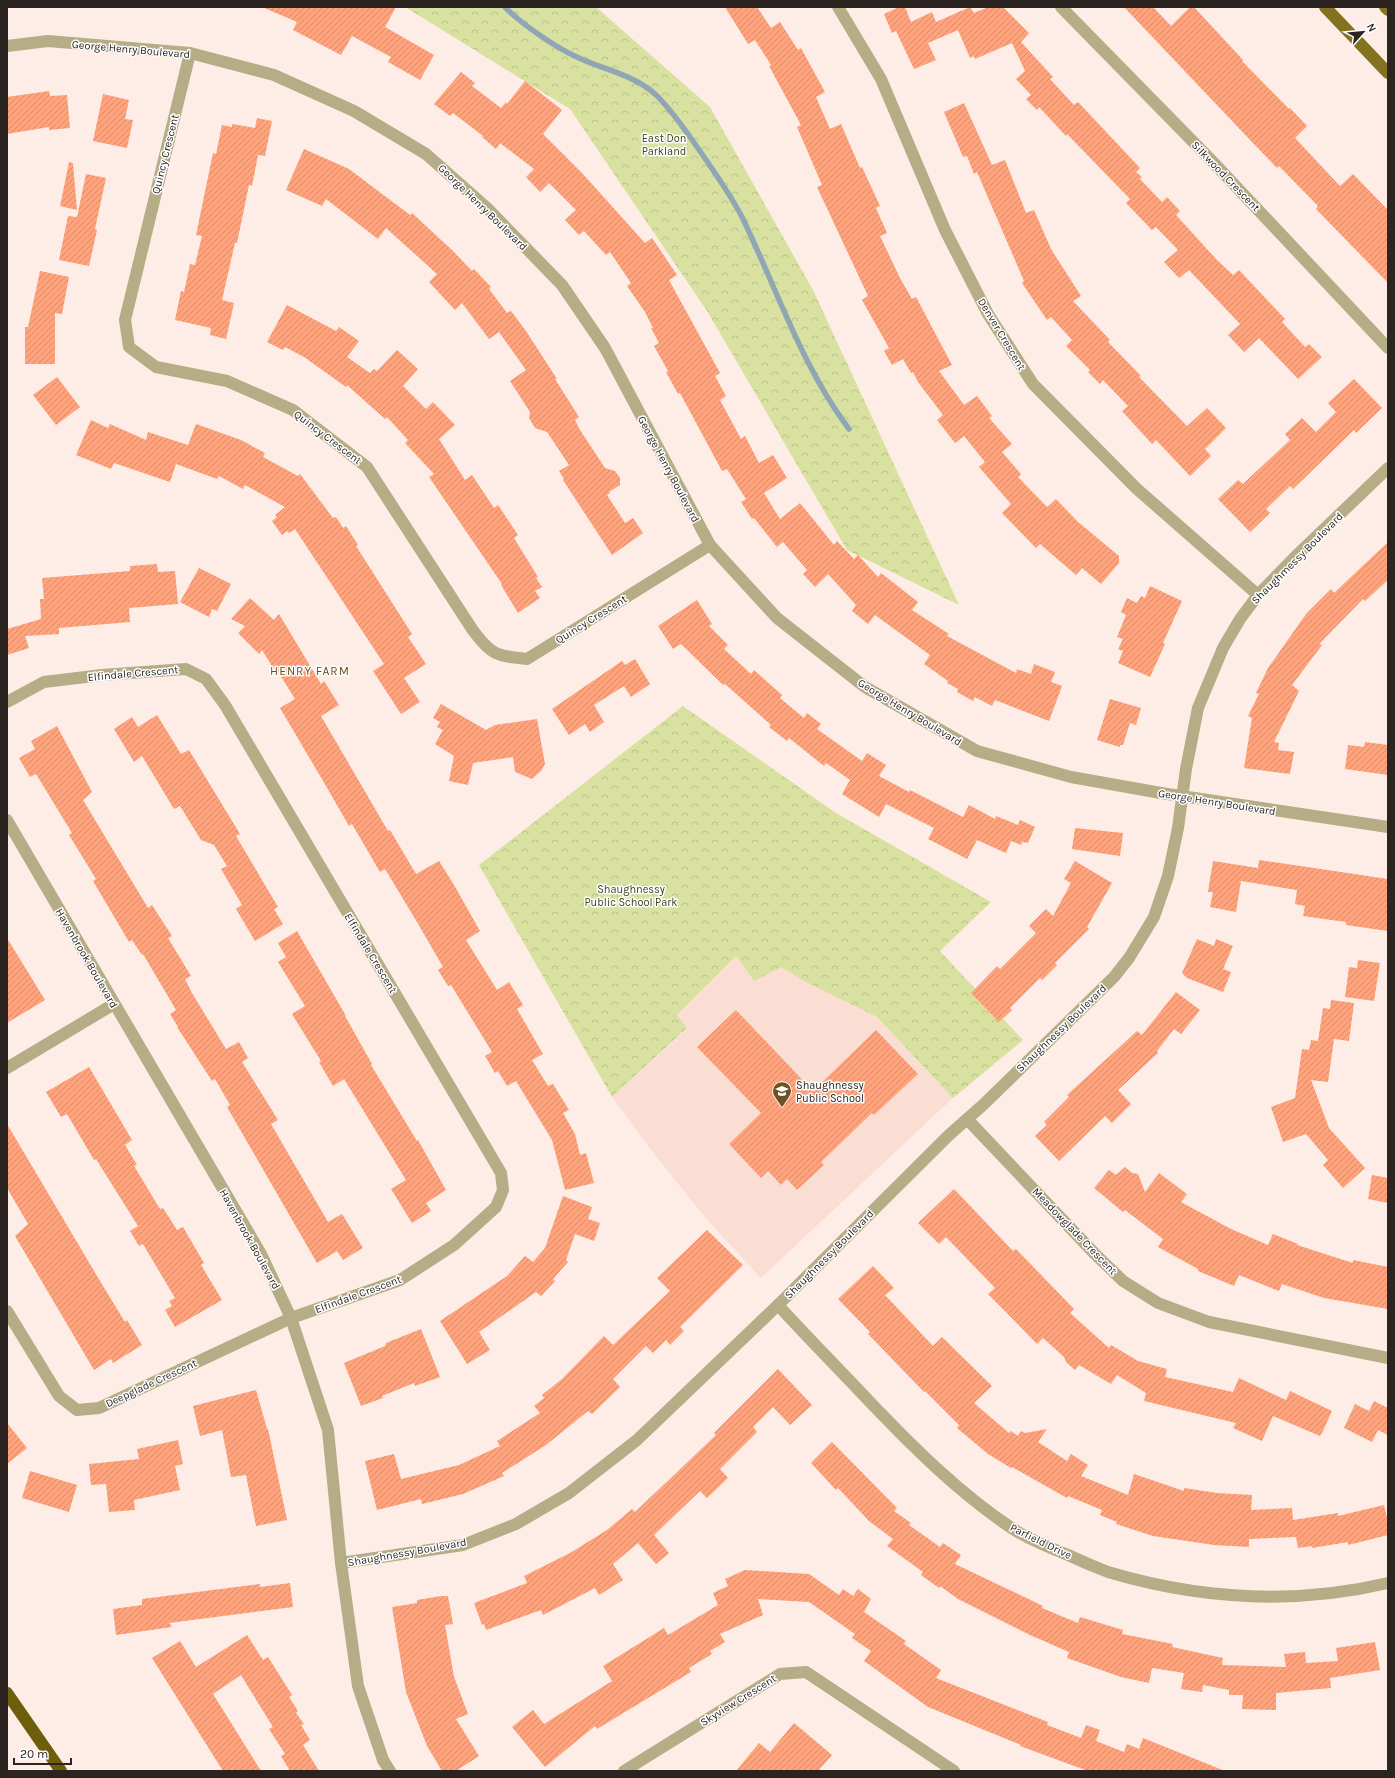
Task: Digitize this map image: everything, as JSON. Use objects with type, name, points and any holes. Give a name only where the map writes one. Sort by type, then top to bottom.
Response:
[{"type":"highway","points":[[7,1694],[55,1771]]},
{"type":"highway","points":[[7,1694],[61,1771]]},
{"type":"main road","points":[[1325,7],[1388,73]]},
{"type":"main road","points":[[1385,7],[1388,10]]},
{"type":"street","name":"Denver Crescent","points":[[838,7],[881,79],[945,230],[959,258],[988,314],[1032,384],[1137,489],[1258,595]]},
{"type":"street","name":"Silkwood Crescent","points":[[1061,7],[1213,162],[1388,348]]},
{"type":"street","name":"George Henry Boulevard","points":[[7,46],[48,41],[190,53],[274,75],[354,112],[426,154],[488,208],[562,284],[605,348],[710,545],[778,618],[864,687],[976,751],[1071,777],[1182,796],[1388,826]]},
{"type":"street","name":"Quincy Crescent","points":[[190,53],[125,320],[129,347],[156,367],[227,381],[293,410],[367,467],[484,646],[502,657],[527,659],[710,545]]},
{"type":"street","name":"Shaughmessy Boulevard","points":[[1182,796],[1198,708],[1223,648],[1240,619],[1258,595],[1298,554],[1388,468]]},
{"type":"street","name":"Elfindale Crescent","points":[[7,702],[44,682],[102,675],[186,669],[206,679],[225,705],[501,1173],[503,1190],[496,1207],[454,1245],[400,1280],[291,1318]]},
{"type":"street","name":"Shaughnessy Boulevard","points":[[341,1563],[463,1545],[516,1524],[569,1493],[637,1440],[778,1305],[1103,988],[1129,958],[1154,917],[1168,876],[1178,828],[1182,796]]},
{"type":"street","name":"Havenbrook Boulevard","points":[[7,820],[261,1254],[291,1318],[328,1430],[341,1563],[358,1686],[383,1760],[390,1771]]},
{"type":"street","points":[[7,1068],[114,1004]]},
{"type":"street","name":"Meadowglade Crescent","points":[[967,1119],[1095,1254],[1124,1281],[1158,1303],[1209,1322],[1388,1358]]},
{"type":"street","name":"Parfield Drive","points":[[778,1305],[926,1459],[964,1494],[1015,1530],[1060,1552],[1107,1571],[1166,1586],[1226,1595],[1281,1597],[1335,1592],[1388,1583]]},
{"type":"street","name":"Deepglade Crescent","points":[[7,1311],[59,1396],[77,1410],[99,1408],[291,1318]]},
{"type":"street","name":"Skyview Crescent","points":[[624,1771],[780,1674],[806,1672],[954,1771]]},
{"type":"shaded area","name":"Shaughnessy Public School","points":[[736,956],[781,967],[877,1017],[953,1098],[761,1278],[709,1222],[654,1154],[612,1097],[687,1029],[677,1015]]},
{"type":"green space","name":"East Don Parkland","points":[[405,7],[596,7],[710,107],[813,290],[959,605],[847,550],[707,311],[570,109]]},
{"type":"green space","name":"Shaughnessy Public School Park","points":[[683,706],[836,813],[991,902],[940,951],[1023,1040],[953,1098],[877,1017],[806,982],[781,967],[754,981],[736,956],[677,1015],[687,1028],[612,1097],[479,865]]},
{"type":"building","points":[[262,7],[396,7],[385,27],[434,55],[420,80],[388,62],[391,57],[352,36],[341,55],[293,30],[297,22]]},
{"type":"building","points":[[725,7],[757,7],[771,28],[780,22],[798,50],[801,48],[825,92],[816,97],[830,129],[841,124],[860,168],[862,167],[880,206],[876,208],[887,233],[880,236],[900,278],[912,299],[916,297],[952,365],[939,371],[964,405],[977,396],[992,416],[989,418],[1012,444],[1002,452],[1021,474],[1018,477],[1047,507],[1056,499],[1078,522],[1119,556],[1119,563],[1101,584],[1082,568],[1076,575],[1040,544],[1036,548],[1002,513],[1011,504],[979,467],[985,462],[964,436],[955,443],[937,420],[943,415],[918,382],[913,372],[911,373],[903,359],[892,365],[884,351],[889,348],[862,300],[868,296],[817,187],[822,185],[797,127],[801,125],[769,66],[771,65],[755,40],[748,44]]},
{"type":"building","points":[[899,7],[905,7],[911,22],[932,12],[936,22],[970,7],[974,13],[988,7],[1003,7],[1029,33],[1021,42],[1053,77],[1050,79],[1074,105],[1078,102],[1140,168],[1136,172],[1142,177],[1140,179],[1162,202],[1167,197],[1180,211],[1176,215],[1216,259],[1233,275],[1239,270],[1285,319],[1282,322],[1305,347],[1309,344],[1322,357],[1298,379],[1259,338],[1244,352],[1228,335],[1240,324],[1189,270],[1179,278],[1164,262],[1178,250],[1156,227],[1152,230],[1126,203],[1130,199],[1039,107],[1037,110],[1026,99],[1031,95],[1016,79],[1025,71],[1012,43],[975,59],[974,56],[970,58],[958,30],[928,43],[936,60],[914,69],[896,31],[892,33],[884,14]]},
{"type":"building","points":[[1124,7],[1153,7],[1171,26],[1190,7],[1194,7],[1243,60],[1242,61],[1307,126],[1295,138],[1340,186],[1353,174],[1388,210],[1388,283],[1316,209],[1318,206],[1279,166],[1277,168]]},
{"type":"building","points":[[461,72],[475,83],[472,86],[501,108],[506,102],[507,104],[525,81],[562,110],[543,134],[582,173],[645,243],[652,238],[677,275],[669,280],[720,373],[715,376],[726,396],[720,400],[741,439],[745,436],[759,463],[773,455],[787,478],[764,493],[780,519],[800,503],[834,545],[837,541],[854,559],[858,555],[878,577],[881,573],[918,602],[912,610],[949,634],[947,636],[1016,673],[1017,669],[1031,674],[1034,664],[1055,672],[1051,682],[1062,686],[1049,721],[995,700],[992,706],[975,697],[973,701],[957,692],[958,689],[947,683],[948,681],[924,664],[930,655],[875,615],[868,624],[852,611],[856,605],[828,574],[815,587],[803,574],[807,570],[783,542],[777,547],[754,518],[752,519],[741,502],[746,499],[727,469],[722,471],[680,393],[678,394],[666,372],[668,371],[654,346],[659,343],[651,328],[653,328],[645,312],[627,286],[631,283],[610,252],[606,255],[584,231],[579,235],[565,220],[576,210],[549,183],[540,192],[526,177],[534,169],[500,143],[496,149],[482,137],[483,136],[453,113],[450,116],[434,104]]},
{"type":"building","points":[[49,91],[50,96],[67,95],[70,128],[49,130],[49,127],[7,134],[7,97]]},
{"type":"building","points":[[103,94],[129,100],[125,119],[133,120],[127,148],[93,141]]},
{"type":"building","points":[[964,103],[992,165],[1005,160],[1026,213],[1034,210],[1051,249],[1081,296],[1073,301],[1110,340],[1108,342],[1141,376],[1139,377],[1187,426],[1207,408],[1226,428],[1205,449],[1211,456],[1190,476],[1156,440],[1152,444],[1122,411],[1128,406],[1103,380],[1100,384],[1088,372],[1090,370],[1066,346],[1072,340],[1051,317],[1047,320],[1022,283],[1024,281],[977,172],[974,174],[967,156],[963,157],[944,112]]},
{"type":"building","points":[[257,118],[272,121],[265,156],[258,155],[252,186],[249,185],[237,243],[235,243],[222,300],[234,303],[226,339],[210,335],[211,328],[175,320],[181,291],[184,292],[190,264],[195,265],[202,236],[196,235],[213,153],[216,154],[222,125],[232,127],[232,124],[255,128]]},
{"type":"building","points":[[304,149],[349,169],[410,215],[412,213],[472,271],[474,269],[491,287],[489,289],[507,313],[511,311],[526,331],[557,379],[555,379],[579,417],[575,420],[580,430],[605,468],[615,471],[620,478],[620,485],[607,495],[625,523],[633,518],[643,533],[612,555],[563,480],[564,479],[559,471],[569,465],[547,432],[535,428],[529,418],[530,412],[510,381],[526,370],[499,332],[489,339],[462,303],[455,310],[429,282],[437,274],[386,228],[378,239],[326,199],[322,206],[286,190]]},
{"type":"building","points":[[69,162],[73,163],[77,210],[60,206]]},
{"type":"building","points":[[86,174],[106,178],[89,266],[59,260],[68,216],[77,217]]},
{"type":"building","points":[[40,271],[69,277],[62,314],[55,313],[55,364],[25,364],[25,327],[28,327]]},
{"type":"building","points":[[287,305],[336,331],[339,327],[359,341],[347,357],[370,373],[374,369],[377,371],[397,350],[418,369],[403,386],[426,409],[433,402],[455,425],[439,439],[465,480],[472,475],[494,508],[498,505],[518,535],[514,538],[538,577],[536,578],[542,587],[535,591],[540,598],[518,613],[501,585],[502,584],[429,477],[434,474],[405,443],[408,440],[387,417],[385,419],[347,385],[346,387],[304,357],[285,347],[283,350],[267,342]]},
{"type":"building","points":[[57,377],[80,407],[56,425],[33,395]]},
{"type":"building","points":[[1354,379],[1382,408],[1356,433],[1354,430],[1293,489],[1290,486],[1266,509],[1270,513],[1250,532],[1218,499],[1238,480],[1243,484],[1290,440],[1285,434],[1302,418],[1316,432],[1336,412],[1328,403]]},
{"type":"building","points":[[91,420],[108,428],[110,424],[146,440],[148,432],[188,445],[196,424],[241,440],[265,453],[263,457],[298,476],[300,474],[333,518],[336,517],[343,528],[346,526],[358,545],[356,546],[412,634],[408,637],[426,664],[404,678],[420,702],[401,714],[373,671],[384,664],[295,529],[289,533],[287,531],[282,535],[272,521],[277,517],[275,515],[285,507],[245,485],[243,489],[219,476],[217,479],[176,464],[170,482],[114,463],[111,469],[76,455]]},
{"type":"building","points":[[1388,542],[1388,580],[1365,601],[1363,599],[1319,644],[1322,645],[1292,685],[1299,691],[1274,742],[1279,743],[1278,750],[1294,752],[1290,774],[1244,768],[1252,718],[1248,716],[1259,694],[1256,693],[1268,668],[1306,614],[1331,589],[1334,593]]},
{"type":"building","points":[[157,564],[158,572],[175,571],[178,604],[129,608],[130,622],[59,628],[59,634],[25,636],[29,648],[7,655],[7,629],[41,619],[40,599],[44,599],[42,578],[130,571],[130,566]]},
{"type":"building","points":[[199,568],[231,584],[217,611],[212,609],[209,617],[180,602]]},
{"type":"building","points":[[1150,586],[1182,601],[1163,643],[1165,644],[1150,677],[1118,663],[1123,651],[1118,649],[1123,639],[1117,637],[1126,615],[1121,612],[1127,598],[1137,603],[1141,596],[1145,598]]},
{"type":"building","points":[[250,598],[274,620],[279,614],[321,684],[324,681],[339,705],[321,716],[388,831],[390,830],[416,874],[439,861],[454,885],[480,931],[466,940],[497,990],[509,982],[523,1005],[517,1009],[543,1054],[532,1060],[548,1086],[553,1084],[569,1110],[563,1113],[575,1134],[580,1155],[586,1153],[594,1183],[565,1190],[552,1140],[516,1081],[507,1086],[498,1071],[495,1073],[485,1056],[492,1052],[451,985],[448,986],[438,970],[443,967],[417,922],[385,869],[380,872],[352,824],[349,826],[280,708],[295,699],[277,670],[275,671],[262,650],[259,654],[238,633],[245,626],[231,619]]},
{"type":"building","points":[[697,600],[712,624],[709,626],[728,645],[724,649],[751,674],[754,670],[782,695],[780,698],[804,718],[807,713],[821,724],[817,729],[862,761],[867,753],[886,765],[879,776],[909,792],[910,790],[963,817],[969,805],[995,819],[996,816],[1018,825],[1020,820],[1035,827],[1028,843],[1022,842],[1021,845],[1011,841],[1006,853],[977,840],[967,859],[928,839],[934,828],[886,804],[879,817],[842,794],[850,780],[826,763],[824,766],[789,738],[787,741],[769,727],[771,725],[725,684],[723,685],[681,644],[673,649],[658,626]]},
{"type":"building","points":[[635,659],[650,684],[631,697],[624,686],[594,705],[604,722],[590,732],[585,724],[569,735],[552,709],[622,661],[625,665]]},
{"type":"building","points":[[1110,699],[1141,708],[1136,725],[1130,723],[1123,745],[1120,745],[1120,747],[1097,740]]},
{"type":"building","points":[[441,704],[486,730],[495,725],[537,719],[545,764],[541,771],[532,779],[515,772],[513,757],[473,763],[468,785],[449,781],[454,756],[435,744],[443,730],[437,727],[440,722],[433,718]]},
{"type":"building","points":[[157,715],[181,754],[189,750],[240,834],[236,836],[278,907],[274,909],[283,924],[255,941],[236,909],[242,905],[221,869],[227,866],[214,845],[201,840],[180,806],[174,809],[142,756],[134,762],[114,729],[132,717],[138,727]]},
{"type":"building","points":[[57,726],[92,792],[83,800],[148,908],[152,905],[172,936],[168,938],[191,976],[185,979],[192,993],[226,1049],[239,1042],[248,1058],[242,1062],[278,1120],[271,1124],[328,1222],[342,1214],[363,1248],[343,1260],[337,1251],[317,1263],[227,1107],[230,1105],[215,1079],[212,1081],[177,1027],[170,1014],[176,1010],[143,954],[142,955],[132,940],[129,942],[93,881],[96,879],[69,835],[72,833],[36,774],[30,777],[19,758],[35,749],[31,741]]},
{"type":"building","points":[[1365,742],[1388,745],[1388,775],[1345,769],[1348,745],[1364,747]]},
{"type":"building","points":[[1075,828],[1123,833],[1120,856],[1072,849]]},
{"type":"building","points":[[1259,860],[1388,879],[1388,931],[1346,925],[1346,922],[1303,916],[1305,906],[1295,904],[1297,890],[1241,881],[1236,912],[1210,907],[1213,892],[1208,892],[1213,861],[1258,868]]},
{"type":"building","points":[[1075,861],[1112,883],[1087,927],[1089,929],[1055,963],[1057,965],[1042,980],[1040,978],[1010,1008],[1012,1010],[999,1022],[971,993],[997,966],[1000,969],[1036,933],[1029,926],[1046,909],[1053,916],[1071,883],[1064,879]]},
{"type":"building","points":[[297,931],[346,1016],[372,1064],[371,1065],[417,1141],[418,1140],[446,1190],[426,1203],[431,1211],[412,1223],[391,1189],[406,1180],[344,1079],[333,1086],[319,1062],[321,1061],[292,1014],[305,1006],[278,962],[286,957],[278,943]]},
{"type":"building","points":[[7,938],[45,1000],[7,1023]]},
{"type":"building","points":[[1197,939],[1214,946],[1216,939],[1233,946],[1223,969],[1231,972],[1223,992],[1187,978],[1182,973]]},
{"type":"building","points":[[1358,960],[1380,963],[1374,1001],[1345,997],[1349,967],[1357,968]]},
{"type":"building","points":[[1176,992],[1200,1010],[1181,1034],[1174,1029],[1157,1051],[1158,1053],[1118,1090],[1131,1104],[1112,1123],[1105,1116],[1059,1161],[1035,1136],[1047,1125],[1044,1122],[1069,1097],[1067,1095],[1137,1031],[1142,1035]]},
{"type":"building","points":[[1331,1000],[1354,1003],[1349,1041],[1334,1039],[1328,1082],[1311,1080],[1329,1128],[1365,1168],[1343,1188],[1323,1165],[1328,1160],[1306,1134],[1283,1142],[1271,1107],[1295,1098],[1302,1049],[1309,1050],[1311,1040],[1318,1041],[1323,1008],[1330,1009]]},
{"type":"building","points":[[736,1010],[813,1091],[876,1030],[918,1074],[874,1115],[872,1113],[821,1162],[824,1165],[797,1190],[787,1179],[781,1185],[768,1171],[761,1178],[729,1144],[761,1113],[697,1047]]},
{"type":"building","points":[[89,1067],[132,1140],[125,1145],[137,1165],[134,1166],[160,1209],[163,1208],[177,1230],[183,1227],[204,1263],[201,1265],[222,1300],[175,1327],[165,1310],[172,1306],[169,1301],[175,1298],[143,1244],[139,1246],[130,1231],[138,1226],[96,1159],[94,1160],[67,1114],[61,1117],[46,1092]]},
{"type":"building","points":[[7,1124],[125,1322],[127,1320],[142,1345],[113,1363],[111,1359],[94,1370],[15,1236],[28,1224],[7,1188]]},
{"type":"building","points":[[1125,1167],[1132,1173],[1138,1174],[1145,1192],[1159,1173],[1187,1194],[1181,1202],[1231,1229],[1268,1245],[1273,1234],[1298,1244],[1297,1245],[1353,1263],[1353,1260],[1388,1267],[1388,1309],[1324,1298],[1282,1284],[1279,1291],[1239,1275],[1234,1286],[1198,1271],[1198,1269],[1158,1247],[1163,1239],[1125,1210],[1123,1212],[1094,1188],[1109,1170],[1116,1175]]},
{"type":"building","points":[[1372,1175],[1388,1178],[1388,1203],[1368,1199]]},
{"type":"building","points":[[954,1189],[1013,1251],[1016,1249],[1074,1309],[1070,1313],[1109,1348],[1111,1345],[1138,1361],[1167,1369],[1165,1377],[1233,1392],[1239,1378],[1286,1400],[1290,1391],[1332,1411],[1320,1436],[1273,1416],[1262,1441],[1233,1428],[1236,1423],[1144,1401],[1146,1393],[1117,1375],[1111,1384],[1079,1365],[1075,1370],[1066,1362],[1064,1357],[1043,1338],[1037,1344],[988,1294],[995,1288],[946,1237],[939,1244],[918,1223]]},
{"type":"building","points":[[563,1196],[592,1207],[588,1219],[600,1223],[594,1241],[575,1234],[566,1260],[568,1262],[553,1279],[555,1281],[541,1296],[536,1292],[479,1332],[490,1350],[467,1364],[440,1321],[507,1276],[525,1256],[533,1262],[545,1248]]},
{"type":"building","points":[[707,1230],[743,1265],[680,1327],[684,1331],[670,1345],[666,1340],[653,1353],[646,1346],[613,1379],[620,1387],[592,1414],[588,1411],[546,1445],[502,1473],[504,1476],[463,1494],[422,1504],[421,1499],[377,1510],[365,1461],[394,1454],[401,1479],[459,1465],[500,1446],[497,1441],[540,1413],[534,1406],[544,1398],[542,1395],[562,1379],[604,1336],[613,1345],[670,1291],[657,1278]]},
{"type":"building","points":[[873,1266],[894,1288],[885,1295],[933,1346],[942,1337],[992,1386],[974,1403],[1009,1433],[1011,1431],[1018,1436],[1021,1431],[1025,1433],[1047,1429],[1038,1442],[1067,1461],[1071,1454],[1088,1465],[1081,1476],[1128,1495],[1134,1474],[1184,1491],[1184,1488],[1217,1493],[1252,1495],[1251,1510],[1292,1508],[1293,1520],[1338,1513],[1338,1516],[1384,1505],[1388,1522],[1388,1535],[1348,1545],[1348,1542],[1312,1548],[1312,1546],[1298,1548],[1296,1537],[1249,1539],[1249,1547],[1214,1545],[1153,1536],[1116,1524],[1117,1522],[1100,1515],[1102,1510],[1068,1496],[1067,1498],[988,1454],[957,1428],[959,1425],[925,1391],[924,1392],[868,1334],[870,1332],[838,1299]]},
{"type":"building","points":[[421,1329],[440,1377],[415,1386],[414,1383],[382,1396],[383,1398],[361,1406],[344,1363],[385,1346],[386,1343]]},
{"type":"building","points":[[778,1369],[812,1405],[790,1425],[773,1407],[753,1427],[757,1432],[720,1469],[728,1478],[707,1498],[700,1491],[654,1535],[669,1553],[656,1564],[638,1543],[613,1564],[623,1580],[599,1595],[595,1588],[543,1615],[541,1610],[486,1630],[484,1624],[482,1625],[474,1603],[527,1583],[524,1576],[570,1553],[607,1530],[632,1509],[635,1512],[716,1435],[714,1433]]},
{"type":"building","points":[[256,1390],[268,1429],[287,1520],[256,1526],[246,1475],[231,1477],[222,1430],[200,1436],[193,1406]]},
{"type":"building","points":[[1374,1401],[1388,1408],[1388,1435],[1378,1430],[1372,1442],[1344,1428],[1355,1404],[1369,1411]]},
{"type":"building","points":[[7,1423],[27,1448],[7,1464]]},
{"type":"building","points":[[178,1440],[183,1464],[175,1466],[180,1490],[134,1500],[135,1510],[109,1512],[106,1484],[91,1485],[89,1464],[139,1459],[137,1449]]},
{"type":"building","points":[[832,1442],[897,1508],[894,1511],[911,1523],[909,1525],[940,1547],[943,1543],[961,1555],[955,1564],[1043,1606],[1042,1608],[1078,1623],[1080,1617],[1123,1630],[1122,1634],[1173,1644],[1172,1647],[1223,1658],[1222,1665],[1286,1667],[1284,1654],[1305,1652],[1306,1663],[1338,1661],[1336,1648],[1375,1642],[1380,1670],[1330,1678],[1331,1688],[1276,1693],[1276,1710],[1242,1709],[1243,1695],[1229,1695],[1229,1690],[1203,1685],[1202,1692],[1181,1689],[1184,1673],[1152,1668],[1149,1683],[1121,1677],[1067,1658],[1069,1652],[1030,1635],[958,1599],[940,1586],[939,1588],[921,1575],[923,1572],[887,1546],[893,1539],[869,1521],[838,1488],[836,1490],[811,1463]]},
{"type":"building","points":[[30,1471],[77,1485],[69,1512],[22,1498]]},
{"type":"building","points":[[745,1570],[809,1574],[839,1595],[843,1589],[853,1596],[858,1589],[871,1599],[864,1612],[906,1641],[904,1644],[941,1670],[936,1678],[1048,1722],[1047,1725],[1081,1738],[1086,1725],[1100,1730],[1096,1741],[1124,1752],[1127,1744],[1139,1749],[1143,1738],[1225,1771],[1088,1771],[1020,1746],[1021,1745],[928,1707],[864,1661],[871,1651],[852,1638],[855,1634],[809,1602],[758,1599],[763,1615],[720,1634],[725,1642],[710,1651],[712,1654],[689,1668],[691,1672],[597,1729],[595,1726],[545,1767],[512,1727],[533,1710],[544,1724],[612,1681],[603,1666],[664,1628],[668,1635],[718,1605],[713,1593],[728,1586],[725,1579]]},
{"type":"building","points":[[290,1583],[293,1607],[169,1623],[172,1627],[116,1635],[113,1609],[142,1605],[142,1599],[260,1584],[260,1587]]},
{"type":"building","points":[[448,1596],[453,1624],[445,1625],[454,1677],[468,1714],[456,1719],[479,1756],[456,1771],[442,1771],[427,1746],[406,1692],[392,1607],[417,1603],[417,1600]]},
{"type":"building","points":[[247,1635],[263,1660],[268,1657],[292,1695],[289,1697],[298,1711],[296,1713],[304,1724],[301,1725],[310,1740],[303,1745],[319,1771],[290,1771],[281,1756],[285,1754],[269,1729],[273,1727],[241,1675],[213,1694],[261,1771],[223,1771],[152,1658],[180,1641],[196,1667]]},
{"type":"building","points":[[794,1723],[832,1755],[818,1771],[736,1771],[759,1743],[770,1752]]},
{"type":"waterway","points":[[505,7],[540,36],[561,49],[589,62],[629,77],[647,87],[661,99],[671,111],[726,189],[737,208],[755,244],[803,353],[832,404],[849,429]]},
{"type":"place","name":"Shaughnessy Public School","points":[[782,1108]]},
{"type":"district","name":"HENRY FARM","points":[[310,671]]}]
